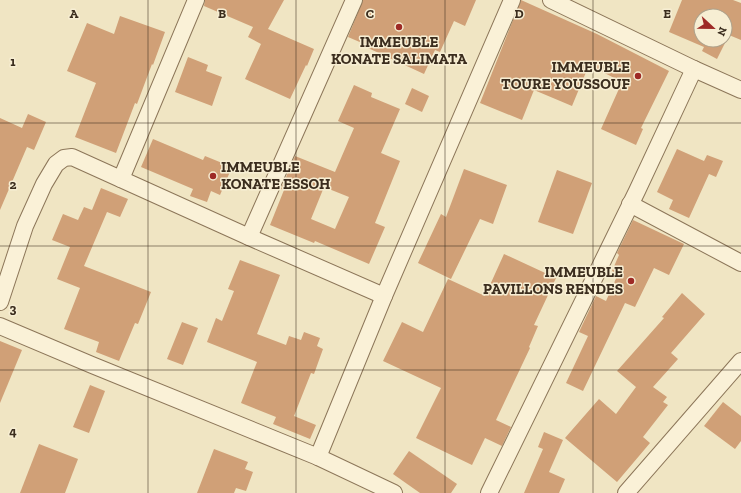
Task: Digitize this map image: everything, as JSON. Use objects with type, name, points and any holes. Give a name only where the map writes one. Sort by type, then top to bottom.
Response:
[{"type":"street","points":[[120,179],[196,0]]},
{"type":"street","points":[[249,237],[354,0]]},
{"type":"street","points":[[318,457],[384,296],[512,0]]},
{"type":"street","points":[[551,0],[741,90]]},
{"type":"street","points":[[489,493],[694,69]]},
{"type":"street","points":[[0,302],[25,226],[44,184],[56,164],[64,158],[72,158],[384,296]]},
{"type":"street","points":[[630,204],[741,263]]},
{"type":"street","points":[[0,326],[92,366],[318,457],[394,493]]},
{"type":"street","points":[[626,493],[741,361]]},
{"type":"building","points":[[205,0],[284,0],[268,29],[314,49],[290,99],[245,79],[261,44],[248,37],[253,27],[204,6]]},
{"type":"building","points":[[363,0],[476,0],[465,26],[454,21],[440,52],[435,50],[424,74],[348,37]]},
{"type":"building","points":[[521,0],[597,34],[669,71],[641,128],[643,129],[636,145],[601,129],[622,82],[589,65],[572,106],[534,90],[522,120],[480,103]]},
{"type":"building","points":[[682,0],[733,0],[741,3],[741,40],[733,37],[733,8],[693,8],[693,42],[669,32]]},
{"type":"building","points":[[120,16],[165,32],[153,65],[152,64],[137,104],[135,103],[116,153],[75,137],[96,83],[67,71],[87,23],[114,34]]},
{"type":"building","points":[[704,48],[722,48],[717,59],[702,51]]},
{"type":"building","points":[[188,57],[208,65],[206,71],[222,77],[212,106],[175,92]]},
{"type":"building","points":[[354,85],[372,93],[371,97],[400,109],[381,153],[400,161],[375,223],[385,227],[369,264],[315,241],[314,243],[270,225],[284,190],[281,189],[295,156],[335,172],[354,128],[338,121]],"holes":[[[324,187],[349,197],[335,229],[311,219]]]},
{"type":"building","points":[[412,88],[429,96],[422,112],[405,104]]},
{"type":"building","points":[[28,114],[46,122],[34,150],[27,147],[0,210],[0,118],[22,128]]},
{"type":"building","points":[[153,139],[203,160],[205,156],[232,167],[220,195],[211,191],[207,202],[190,196],[193,189],[141,167]]},
{"type":"building","points":[[677,149],[704,161],[707,155],[723,161],[716,177],[709,174],[689,218],[669,209],[673,200],[657,192]]},
{"type":"building","points":[[464,169],[507,185],[493,224],[480,219],[451,279],[418,263],[441,214],[446,217]]},
{"type":"building","points":[[557,170],[592,183],[573,234],[538,222]]},
{"type":"building","points":[[101,188],[128,199],[120,217],[107,212],[84,266],[151,292],[138,324],[135,323],[119,361],[96,352],[99,342],[64,329],[80,288],[57,279],[70,247],[52,240],[63,214],[78,220],[84,207],[92,210]]},
{"type":"building","points":[[633,220],[684,244],[669,275],[654,268],[635,307],[625,303],[583,391],[566,383],[588,336],[579,332],[596,296],[606,301],[618,274],[612,271],[619,255],[617,253]]},
{"type":"building","points":[[504,254],[556,278],[534,325],[538,326],[529,347],[530,348],[496,420],[511,427],[502,446],[485,438],[472,465],[416,438],[441,388],[383,361],[402,322],[423,332],[448,279],[485,296]]},
{"type":"building","points":[[240,260],[280,275],[257,334],[286,345],[289,336],[301,340],[304,332],[320,338],[317,346],[323,349],[314,374],[311,373],[294,416],[316,425],[310,439],[273,424],[276,417],[241,403],[257,362],[207,342],[216,318],[222,321],[234,291],[228,289]]},
{"type":"building","points":[[682,293],[705,314],[671,353],[678,359],[653,387],[667,397],[663,402],[668,405],[643,437],[650,443],[617,482],[565,438],[599,399],[616,414],[636,387],[617,371],[664,318],[662,317]]},
{"type":"building","points":[[182,322],[198,328],[183,365],[167,359]]},
{"type":"building","points":[[0,341],[22,350],[0,403]]},
{"type":"building","points":[[90,385],[105,391],[89,433],[73,427]]},
{"type":"building","points":[[723,402],[741,416],[741,441],[735,449],[704,426]]},
{"type":"building","points":[[544,432],[563,440],[549,472],[565,479],[559,493],[524,493],[543,449],[538,447]]},
{"type":"building","points":[[39,444],[78,459],[65,493],[20,493]]},
{"type":"building","points":[[214,449],[248,462],[245,469],[253,472],[246,491],[236,488],[234,493],[197,493]]},
{"type":"building","points":[[409,451],[457,484],[451,493],[420,493],[393,474]]},
{"type":"place","name":"IMMEUBLE KONATE SALIMATA","points":[[399,27]]},
{"type":"place","name":"IMMEUBLE TOURE YOUSSOUF","points":[[638,76]]},
{"type":"place","name":"IMMEUBLE KONATE ESSOH","points":[[213,176]]},
{"type":"place","name":"IMMEUBLE PAVILLONS RENDES","points":[[631,281]]}]
